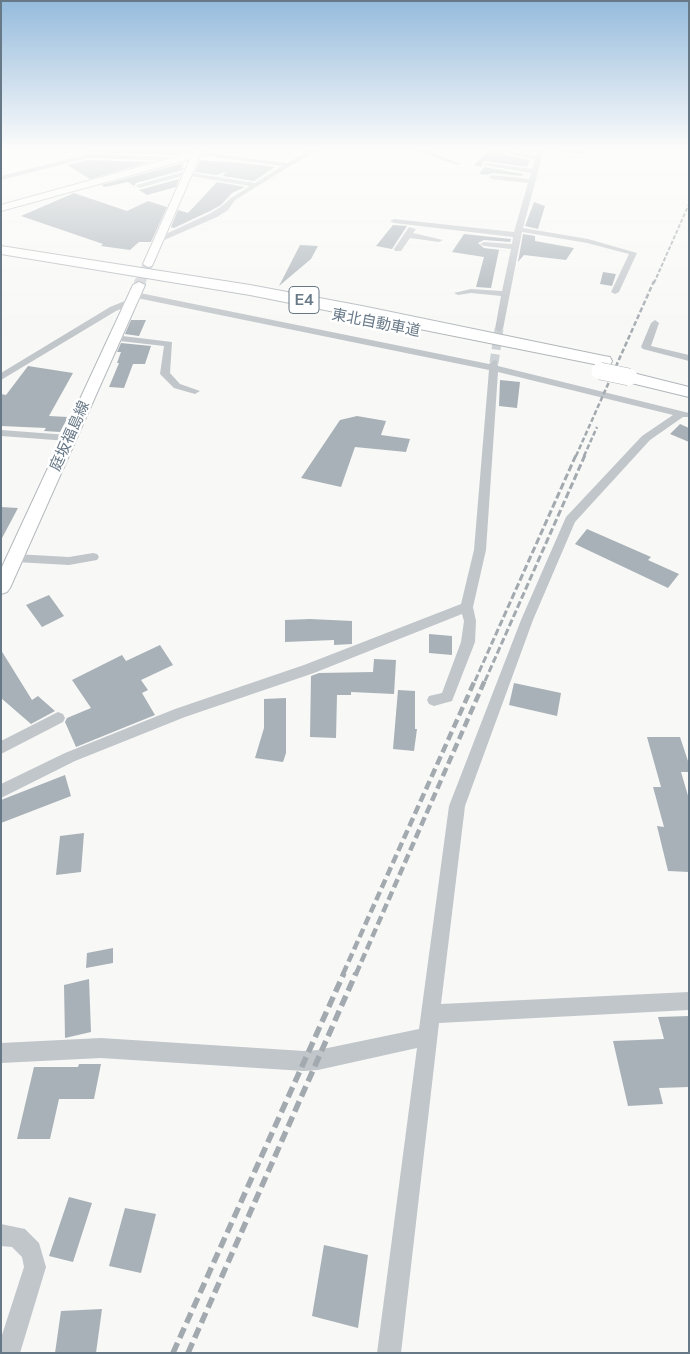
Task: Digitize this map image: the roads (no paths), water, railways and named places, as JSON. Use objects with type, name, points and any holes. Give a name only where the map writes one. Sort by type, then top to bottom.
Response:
[{"type":"highway","name":"東北自動車道","points":[[1,250],[278,295],[630,372],[689,381]]},
{"type":"highway","name":"東北自動車道","points":[[1,258],[152,282],[354,318],[602,366]]},
{"type":"highway","name":"東北自動車道","points":[[630,372],[689,392]]},
{"type":"main road","points":[[148,264],[171,212]]},
{"type":"main road","name":"庭坂福島線","points":[[1,588],[68,438],[136,294]]},
{"type":"street","points":[[159,239],[218,212]]},
{"type":"street","points":[[499,329],[523,212]]},
{"type":"street","points":[[394,221],[518,232],[588,241],[633,253],[615,292]]},
{"type":"street","points":[[398,249],[416,224]]},
{"type":"street","points":[[408,236],[439,240]]},
{"type":"street","points":[[484,244],[515,247]]},
{"type":"street","points":[[458,293],[471,291],[506,294]]},
{"type":"street","points":[[1,377],[136,294],[494,366],[685,414]]},
{"type":"street","points":[[655,323],[646,347],[689,358]]},
{"type":"street","points":[[114,338],[169,344],[166,374],[177,386],[195,391]]},
{"type":"street","points":[[434,700],[447,697],[468,642],[470,621],[467,607],[480,550],[488,425],[494,366]]},
{"type":"street","points":[[390,1353],[427,1037],[457,806],[527,620],[570,520],[646,438],[685,414]]},
{"type":"street","points":[[1,433],[68,438]]},
{"type":"street","points":[[15,558],[60,561],[93,557]]},
{"type":"street","points":[[1,791],[70,757],[180,713],[309,669],[424,622],[467,607]]},
{"type":"street","points":[[1,748],[58,718]]},
{"type":"street","points":[[430,1014],[689,1001]]},
{"type":"street","points":[[1,1053],[101,1048],[311,1061],[427,1037]]},
{"type":"street","points":[[1,1235],[17,1237],[31,1251],[34,1267],[8,1353]]},
{"type":"tunnel","points":[[140,283],[148,264]]},
{"type":"tunnel","points":[[494,363],[499,329]]},
{"type":"railway","points":[[654,283],[685,212]]},
{"type":"railway","points":[[576,456],[654,281]]},
{"type":"railway","points":[[584,456],[597,427]]},
{"type":"railway","points":[[475,681],[576,455]]},
{"type":"railway","points":[[485,681],[585,455]]},
{"type":"railway","points":[[343,974],[475,680]]},
{"type":"railway","points":[[356,974],[485,680]]},
{"type":"railway","points":[[173,1353],[344,973]]},
{"type":"railway","points":[[188,1353],[356,973]]}]
